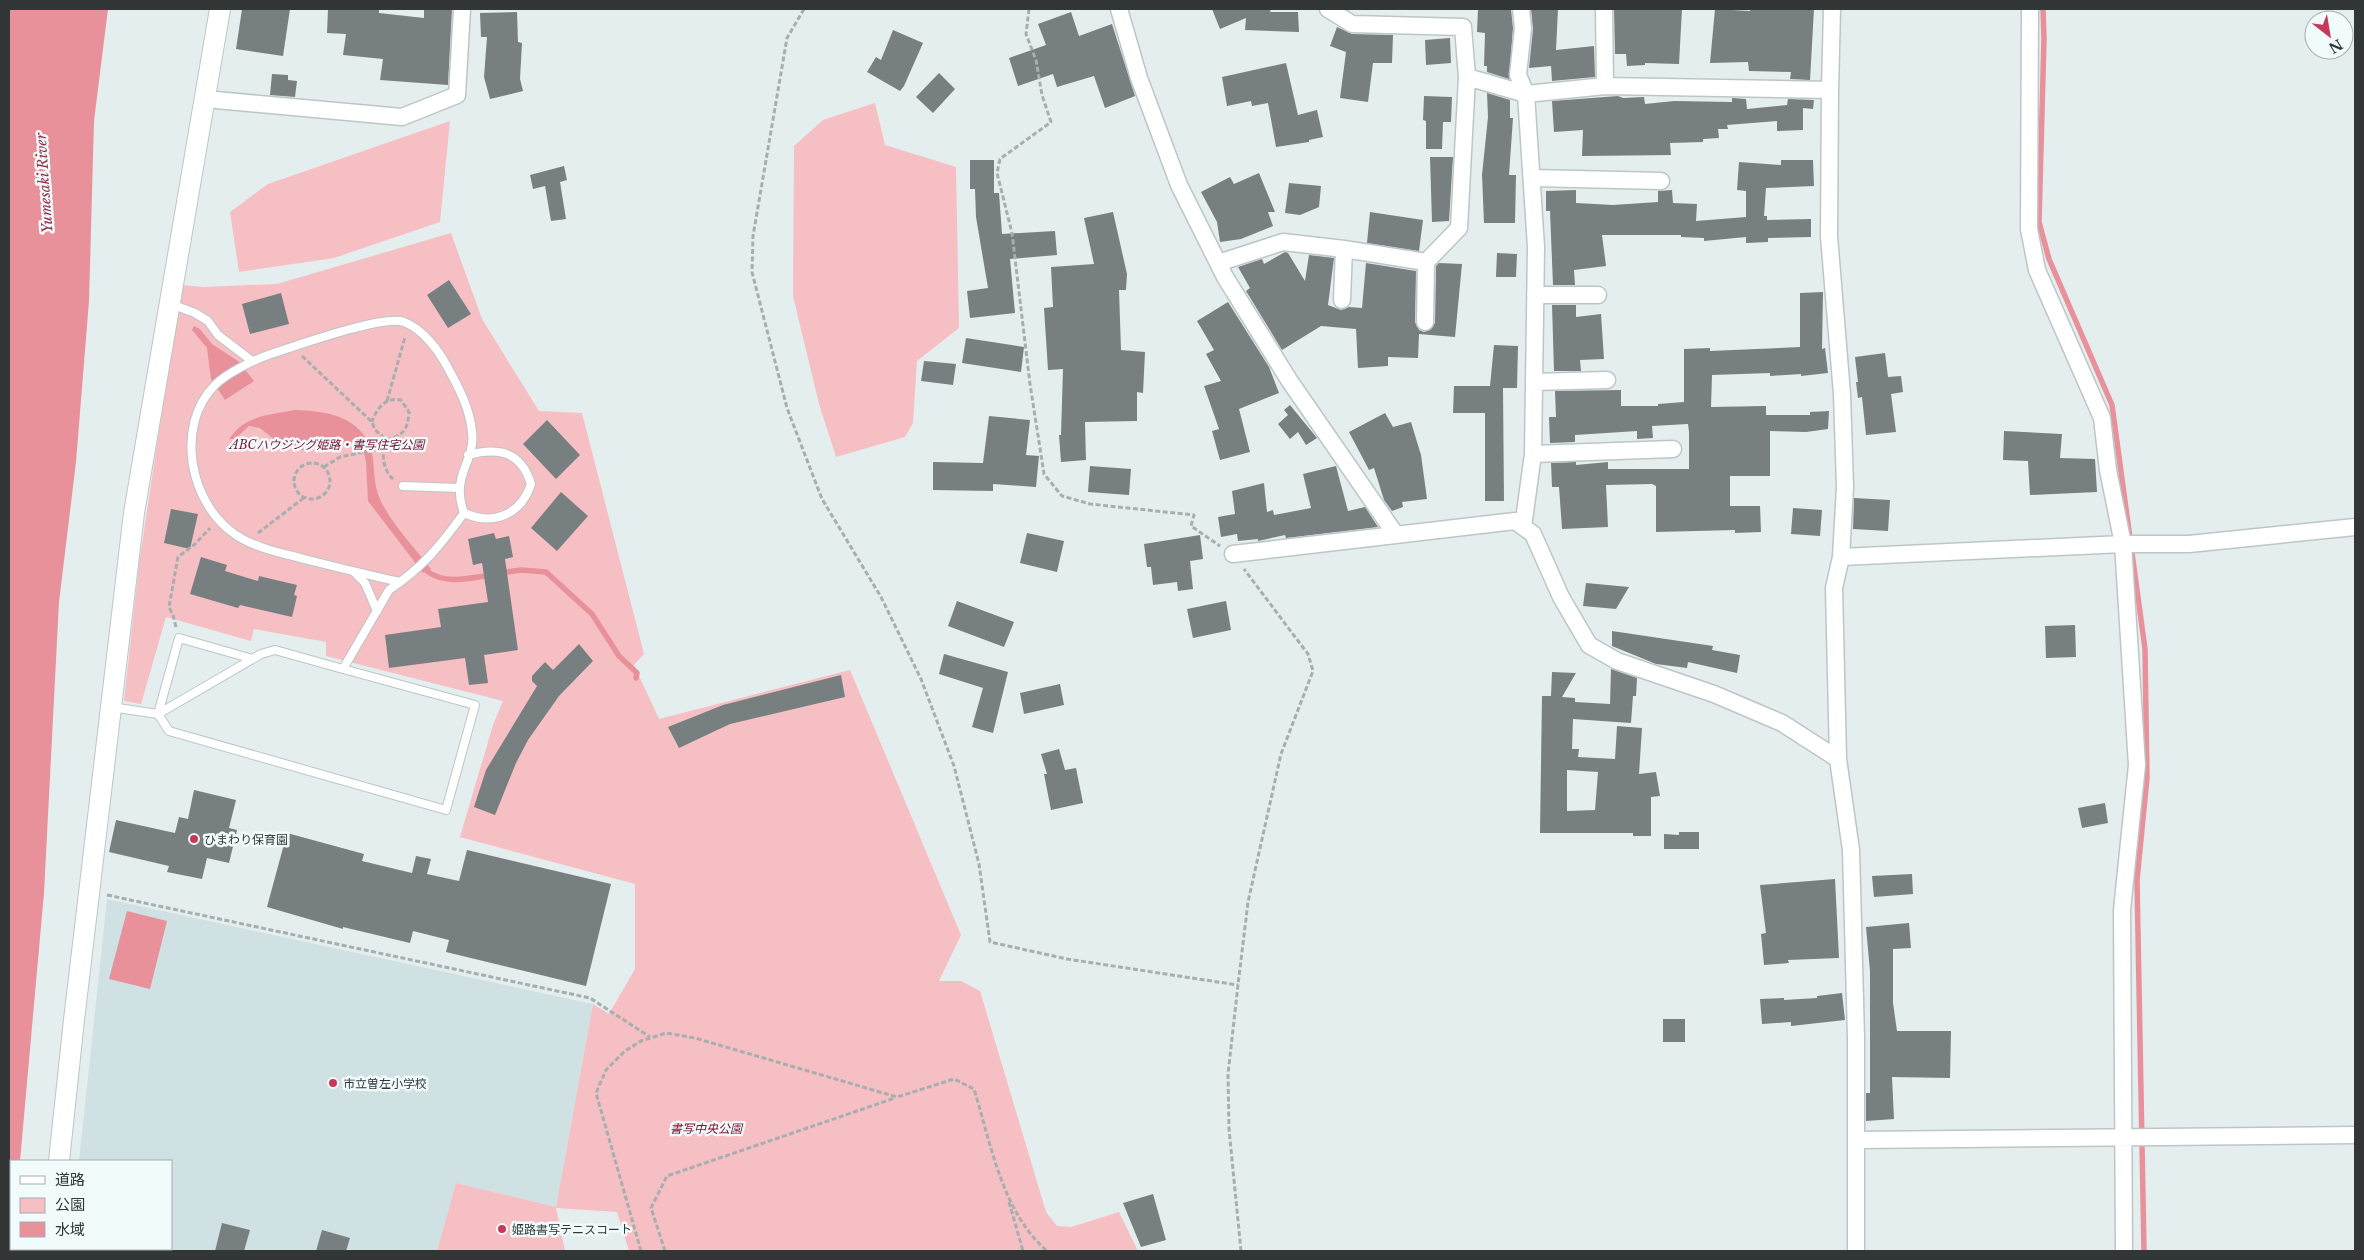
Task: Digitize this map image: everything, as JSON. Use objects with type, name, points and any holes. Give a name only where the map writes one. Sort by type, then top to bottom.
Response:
[{"type":"street","points":[[60,1160],[89,891],[134,513],[220,9]]},
{"type":"street","points":[[205,99],[402,117],[457,95],[462,9]]},
{"type":"street","points":[[1119,9],[1139,78],[1179,185],[1218,263],[1289,380],[1396,535]]},
{"type":"street","points":[[1328,9],[1352,24],[1464,27],[1467,77],[1459,228],[1426,262],[1425,322]]},
{"type":"street","points":[[1521,9],[1523,28],[1518,75],[1526,94],[1536,247],[1533,454],[1523,527]]},
{"type":"street","points":[[1604,9],[1605,86]]},
{"type":"street","points":[[1832,9],[1829,236],[1842,394],[1845,487],[1841,557],[1834,588],[1838,759],[1851,850],[1857,1140],[1856,1251]]},
{"type":"street","points":[[2030,9],[2029,229],[2037,270],[2102,418],[2108,470],[2123,544],[2137,765],[2122,910],[2124,1251]]},
{"type":"street","points":[[1467,77],[1526,94],[1605,86],[1830,90]]},
{"type":"street","points":[[1532,178],[1661,181]]},
{"type":"street","points":[[1218,263],[1283,242],[1344,249],[1426,262]]},
{"type":"street","points":[[1342,300],[1344,249]]},
{"type":"street","points":[[1535,295],[1598,296]]},
{"type":"street","points":[[1534,382],[1607,380]]},
{"type":"street","points":[[1533,454],[1674,448]]},
{"type":"street","points":[[1233,554],[1515,521],[1533,534],[1561,597],[1590,645],[1617,661],[1714,694],[1782,723],[1838,759]]},
{"type":"street","points":[[1841,557],[2123,544],[2189,544],[2355,527]]},
{"type":"street","points":[[1857,1140],[2355,1135]]},
{"type":"lane","points":[[170,304],[195,313],[208,321],[218,335],[252,361]]},
{"type":"lane","points":[[400,582],[272,550],[237,536],[217,520],[199,488],[194,467],[191,438],[194,418],[216,385],[252,361],[379,322],[403,321],[430,343],[444,360],[468,410],[473,434],[460,478],[459,488],[459,499],[464,513],[475,518],[507,514],[520,506],[531,484],[528,473],[518,460],[490,449],[468,455]]},
{"type":"lane","points":[[403,486],[459,488]]},
{"type":"lane","points":[[343,669],[389,590],[417,570],[427,560],[464,513]]},
{"type":"lane","points":[[354,572],[365,583],[377,611]]},
{"type":"lane","points":[[111,706],[158,714],[253,659],[275,650],[475,704],[446,810],[169,731],[158,714],[179,638],[253,659]]},
{"type":"path","points":[[804,9],[787,38],[753,236],[752,272],[787,408],[822,499],[889,614],[921,679],[954,766],[979,864],[990,942],[1067,958],[1238,985]]},
{"type":"path","points":[[1029,9],[1026,34],[1036,60],[1042,95],[1051,122],[1000,159],[997,173],[1012,233],[1030,384],[1044,474],[1062,496],[1090,504],[1194,515],[1191,526],[1233,554],[1308,654],[1313,671],[1281,754],[1248,902],[1228,1074],[1229,1129],[1241,1251]]},
{"type":"path","points":[[387,401],[409,325]]},
{"type":"path","points":[[292,348],[372,422],[375,430],[387,440]]},
{"type":"path","points":[[372,422],[377,411],[393,398],[401,400],[409,412],[408,427],[402,436],[387,440],[382,448],[388,476],[403,486]]},
{"type":"path","points":[[324,467],[340,456],[382,448]]},
{"type":"path","points":[[312,462],[324,467],[331,479],[327,492],[322,498],[305,497],[297,491],[294,475],[302,464],[312,462]]},
{"type":"path","points":[[248,541],[305,497]]},
{"type":"path","points":[[179,638],[173,615],[168,607],[178,557],[195,544],[217,520]]},
{"type":"path","points":[[89,891],[590,998],[651,1038]]},
{"type":"path","points":[[641,1251],[596,1093],[606,1070],[625,1051],[666,1033],[695,1038],[897,1097]]},
{"type":"path","points":[[664,1251],[651,1208],[667,1176],[954,1079],[974,1089],[1023,1251]]},
{"type":"path","points":[[1008,1199],[1036,1242],[1047,1251]]},
{"type":"shaded area","name":"市立曽左小学校","points":[[107,899],[593,1004],[556,1207],[456,1183],[437,1251],[74,1251],[172,1250],[172,1160],[79,1160]]},
{"type":"green space","points":[[875,103],[885,145],[956,167],[959,328],[917,361],[913,423],[905,437],[836,457],[819,404],[793,296],[794,146],[823,120]]},
{"type":"green space","points":[[450,121],[440,222],[334,258],[239,272],[230,212],[268,184]]},
{"type":"green space","points":[[451,233],[482,319],[539,411],[582,413],[644,654],[634,665],[659,719],[850,670],[961,935],[939,981],[961,981],[980,991],[1046,1212],[1057,1226],[1071,1227],[1119,1212],[1138,1251],[629,1251],[617,1212],[556,1208],[565,1251],[437,1251],[456,1183],[556,1207],[593,1004],[609,1014],[635,969],[635,884],[460,837],[493,725],[503,701],[326,656],[326,642],[254,629],[251,641],[166,617],[141,704],[124,701],[139,564],[181,285],[204,287],[277,284]]},
{"type":"water","name":"Yumesaki River","points":[[9,9],[108,9],[94,121],[89,301],[76,462],[59,602],[44,893],[20,1160],[10,1160],[10,1250],[15,1251],[9,1251]]},
{"type":"water","points":[[194,326],[200,329],[212,344],[238,361],[254,381],[225,400],[211,379],[207,348],[192,330]]},
{"type":"water","points":[[295,410],[330,414],[350,422],[359,429],[371,449],[376,489],[382,503],[394,523],[431,569],[423,573],[368,501],[366,462],[364,452],[359,445],[353,442],[342,441],[317,449],[301,450],[282,446],[260,428],[249,426],[235,439],[229,439],[242,425],[258,417]]},
{"type":"water","points":[[127,911],[167,921],[150,989],[109,979]]},
{"type":"building","points":[[242,9],[290,9],[283,56],[236,49]]},
{"type":"building","points":[[328,9],[379,9],[379,13],[424,18],[424,9],[452,9],[448,85],[380,80],[383,59],[343,55],[346,34],[327,33]]},
{"type":"building","points":[[1212,9],[1271,9],[1270,12],[1298,12],[1299,32],[1245,30],[1246,18],[1220,29]]},
{"type":"building","points":[[1478,9],[1511,9],[1513,28],[1509,79],[1487,72],[1487,66],[1484,66],[1485,33],[1477,32]]},
{"type":"building","points":[[1531,9],[1558,9],[1556,50],[1594,46],[1595,77],[1552,81],[1551,66],[1529,68],[1533,29]]},
{"type":"building","points":[[1614,9],[1682,9],[1679,64],[1645,63],[1645,65],[1627,66],[1626,54],[1615,54]]},
{"type":"building","points":[[1715,9],[1750,11],[1750,9],[1814,9],[1810,80],[1790,79],[1791,72],[1749,71],[1748,62],[1710,63]]},
{"type":"building","points":[[517,12],[518,42],[522,43],[520,79],[523,91],[490,99],[484,77],[487,37],[481,37],[480,13]]},
{"type":"building","points":[[1071,12],[1079,36],[1112,24],[1135,96],[1105,108],[1094,76],[1057,87],[1053,74],[1018,86],[1009,58],[1046,45],[1038,24]]},
{"type":"building","points":[[1337,27],[1352,34],[1393,35],[1392,63],[1373,63],[1368,102],[1340,98],[1346,52],[1330,46]]},
{"type":"building","points":[[893,30],[923,43],[900,91],[867,72],[876,57],[881,60]]},
{"type":"building","points":[[1450,38],[1451,63],[1426,65],[1425,40]]},
{"type":"building","points":[[1286,63],[1298,115],[1317,110],[1323,137],[1309,140],[1309,142],[1276,147],[1268,103],[1252,106],[1251,101],[1227,106],[1222,77]]},
{"type":"building","points":[[939,73],[955,89],[933,113],[916,97]]},
{"type":"building","points":[[272,74],[288,75],[288,80],[297,81],[295,97],[270,95]]},
{"type":"building","points":[[1487,93],[1510,100],[1510,118],[1513,118],[1509,175],[1516,175],[1515,223],[1484,223],[1482,175],[1488,117]]},
{"type":"building","points":[[1424,96],[1452,97],[1451,122],[1443,122],[1442,149],[1426,149],[1426,121],[1423,120]]},
{"type":"building","points":[[1618,96],[1623,98],[1644,97],[1645,104],[1674,101],[1732,102],[1732,98],[1746,99],[1747,109],[1787,105],[1788,99],[1814,100],[1813,109],[1803,108],[1803,130],[1777,131],[1777,121],[1727,125],[1728,129],[1718,129],[1719,138],[1703,139],[1703,142],[1670,143],[1671,155],[1582,156],[1583,130],[1554,132],[1552,101]]},
{"type":"building","points":[[1430,157],[1453,157],[1449,221],[1432,222]]},
{"type":"building","points":[[970,160],[994,160],[994,193],[999,193],[1002,234],[1055,231],[1057,255],[1010,259],[1015,313],[970,318],[967,291],[988,288],[976,217],[975,189],[970,189]]},
{"type":"building","points":[[1781,160],[1813,160],[1814,186],[1766,188],[1764,216],[1767,216],[1767,220],[1811,219],[1811,237],[1768,238],[1768,242],[1746,243],[1746,237],[1704,241],[1704,238],[1681,237],[1681,235],[1602,235],[1606,266],[1574,270],[1575,285],[1553,285],[1550,211],[1546,211],[1546,191],[1576,190],[1576,203],[1613,205],[1658,202],[1658,191],[1672,190],[1673,203],[1697,204],[1696,221],[1746,217],[1746,191],[1737,190],[1739,162],[1781,165]]},
{"type":"building","points":[[564,166],[567,180],[560,182],[566,219],[551,221],[545,186],[533,189],[530,175]]},
{"type":"building","points":[[1259,173],[1275,212],[1268,212],[1273,226],[1241,239],[1220,242],[1217,222],[1201,192],[1230,177],[1234,184]]},
{"type":"building","points":[[1289,183],[1321,186],[1319,207],[1300,215],[1285,213]]},
{"type":"building","points":[[1113,212],[1127,274],[1126,290],[1119,290],[1121,350],[1145,352],[1143,393],[1137,392],[1137,421],[1085,422],[1086,460],[1061,462],[1059,435],[1061,435],[1063,369],[1048,370],[1044,308],[1053,307],[1051,267],[1094,264],[1084,218]]},
{"type":"building","points":[[1370,212],[1423,220],[1419,251],[1367,243]]},
{"type":"building","points":[[1285,252],[1288,253],[1305,281],[1309,255],[1334,258],[1328,305],[1341,310],[1349,307],[1362,308],[1366,263],[1416,271],[1415,322],[1419,330],[1424,332],[1430,330],[1435,323],[1436,266],[1439,263],[1462,264],[1455,337],[1419,334],[1418,358],[1388,357],[1388,366],[1358,368],[1356,329],[1321,326],[1282,350],[1246,291],[1250,288],[1238,267],[1262,259],[1264,264]]},
{"type":"building","points":[[1497,253],[1517,254],[1516,277],[1496,277]]},
{"type":"building","points":[[449,280],[471,314],[448,328],[427,295]]},
{"type":"building","points":[[1823,292],[1822,349],[1825,348],[1828,373],[1801,376],[1801,374],[1770,376],[1770,373],[1712,375],[1711,407],[1766,406],[1766,415],[1810,415],[1810,412],[1829,411],[1828,429],[1806,432],[1770,431],[1770,476],[1730,476],[1730,506],[1760,506],[1761,532],[1735,533],[1735,530],[1656,532],[1656,486],[1652,484],[1606,485],[1608,527],[1562,529],[1559,487],[1552,487],[1551,463],[1576,462],[1576,465],[1608,462],[1608,469],[1689,469],[1689,432],[1688,424],[1652,426],[1653,438],[1637,439],[1637,431],[1575,435],[1575,442],[1550,443],[1549,417],[1556,417],[1555,391],[1621,390],[1621,406],[1658,406],[1658,404],[1684,402],[1684,349],[1710,348],[1710,351],[1800,347],[1800,293]]},
{"type":"building","points":[[281,293],[289,324],[250,334],[242,304]]},
{"type":"building","points":[[1228,302],[1269,367],[1279,393],[1239,409],[1250,452],[1220,460],[1212,431],[1219,429],[1204,386],[1221,381],[1206,354],[1214,350],[1197,321]]},
{"type":"building","points":[[1552,305],[1576,305],[1576,317],[1601,314],[1604,359],[1580,360],[1581,371],[1554,371]]},
{"type":"building","points":[[966,338],[1024,347],[1021,372],[962,363]]},
{"type":"building","points":[[1494,345],[1518,346],[1517,388],[1503,388],[1504,501],[1485,501],[1485,413],[1453,413],[1454,386],[1490,386]]},
{"type":"building","points":[[1885,353],[1888,377],[1901,376],[1903,392],[1891,394],[1896,432],[1866,435],[1862,397],[1858,398],[1855,357]]},
{"type":"building","points":[[924,361],[956,364],[953,385],[921,381]]},
{"type":"building","points":[[1290,405],[1317,438],[1306,445],[1298,432],[1290,439],[1278,424],[1288,415],[1284,410]]},
{"type":"building","points":[[1385,413],[1393,427],[1411,422],[1421,455],[1427,499],[1402,502],[1403,507],[1392,511],[1384,500],[1374,468],[1369,470],[1349,432]]},
{"type":"building","points":[[989,416],[1030,420],[1026,455],[1039,456],[1036,487],[993,484],[993,491],[933,490],[933,462],[983,463]]},
{"type":"building","points":[[547,420],[580,455],[556,479],[523,444]]},
{"type":"building","points":[[2004,431],[2062,434],[2060,458],[2095,459],[2097,492],[2030,495],[2028,461],[2003,460]]},
{"type":"building","points":[[1090,466],[1131,469],[1129,495],[1088,492]]},
{"type":"building","points":[[1336,466],[1348,511],[1365,507],[1378,527],[1286,538],[1285,535],[1258,541],[1258,539],[1238,541],[1237,534],[1221,537],[1218,517],[1235,514],[1232,491],[1264,483],[1267,512],[1273,510],[1274,515],[1311,508],[1303,474]]},
{"type":"building","points":[[561,492],[588,516],[557,551],[531,528]]},
{"type":"building","points":[[1854,498],[1890,500],[1888,531],[1853,529]]},
{"type":"building","points":[[1793,508],[1822,510],[1820,536],[1791,534]]},
{"type":"building","points":[[171,509],[198,514],[190,549],[164,543]]},
{"type":"building","points":[[494,533],[496,539],[509,536],[513,557],[505,559],[518,650],[484,655],[488,683],[469,685],[465,658],[389,668],[385,635],[441,627],[438,609],[488,602],[482,563],[473,565],[468,539]]},
{"type":"building","points":[[1027,533],[1064,541],[1057,572],[1020,563]]},
{"type":"building","points":[[1200,535],[1203,559],[1190,561],[1193,589],[1178,591],[1177,582],[1153,585],[1151,567],[1147,567],[1144,544]]},
{"type":"building","points":[[201,557],[227,565],[225,571],[258,581],[259,576],[297,585],[294,595],[297,596],[292,617],[240,605],[238,608],[190,594]]},
{"type":"building","points":[[1586,583],[1629,587],[1616,609],[1583,606]]},
{"type":"building","points":[[957,601],[1014,622],[1004,647],[948,626]]},
{"type":"building","points":[[1226,601],[1231,630],[1193,638],[1187,609]]},
{"type":"building","points":[[2075,625],[2076,657],[2046,658],[2045,626]]},
{"type":"building","points":[[1612,631],[1713,646],[1712,650],[1740,655],[1737,673],[1688,662],[1687,668],[1656,664],[1612,646]]},
{"type":"building","points":[[579,644],[593,661],[559,696],[528,740],[516,763],[495,815],[474,807],[486,770],[537,686],[532,681],[532,676],[545,662],[553,670]]},
{"type":"building","points":[[944,654],[1008,672],[993,733],[972,727],[983,688],[939,674]]},
{"type":"building","points":[[1611,669],[1637,678],[1636,696],[1633,696],[1631,723],[1573,719],[1572,749],[1579,749],[1578,757],[1615,759],[1617,726],[1642,728],[1639,774],[1656,772],[1660,796],[1651,797],[1651,836],[1633,836],[1633,833],[1540,833],[1542,696],[1551,696],[1552,672],[1576,673],[1562,697],[1575,698],[1575,702],[1610,704]],"holes":[[[1567,770],[1598,772],[1595,810],[1567,811]]]},
{"type":"building","points":[[841,675],[845,697],[730,724],[679,748],[668,727],[723,705]]},
{"type":"building","points":[[1060,684],[1064,705],[1024,714],[1020,693]]},
{"type":"building","points":[[1059,749],[1065,770],[1076,768],[1083,803],[1051,810],[1044,774],[1047,774],[1041,754]]},
{"type":"building","points":[[194,790],[236,800],[229,828],[237,830],[229,863],[207,858],[202,879],[167,872],[169,866],[109,852],[116,820],[175,833],[179,817],[188,819]]},
{"type":"building","points":[[2105,803],[2108,823],[2082,828],[2078,808]]},
{"type":"building","points":[[1679,832],[1699,832],[1699,849],[1664,849],[1664,834],[1679,835]]},
{"type":"building","points":[[287,833],[364,854],[362,861],[412,873],[416,856],[431,859],[427,874],[459,881],[467,850],[611,884],[586,986],[446,952],[449,940],[413,931],[410,943],[343,927],[343,929],[267,907]]},
{"type":"building","points":[[1912,874],[1913,894],[1874,897],[1872,876]]},
{"type":"building","points":[[1835,879],[1839,958],[1788,960],[1789,963],[1764,965],[1761,934],[1766,933],[1760,885]]},
{"type":"building","points":[[1909,923],[1911,948],[1893,949],[1893,1003],[1897,1031],[1951,1031],[1950,1078],[1892,1077],[1894,1119],[1866,1121],[1866,1093],[1870,1093],[1870,971],[1866,927]]},
{"type":"building","points":[[1842,993],[1845,1020],[1791,1026],[1791,1022],[1762,1024],[1760,999],[1817,998],[1817,996]]},
{"type":"building","points":[[1663,1019],[1685,1019],[1685,1042],[1663,1042]]},
{"type":"building","points":[[1153,1194],[1166,1240],[1141,1247],[1123,1203]]},
{"type":"building","points":[[222,1223],[250,1230],[244,1251],[215,1251]]},
{"type":"building","points":[[322,1230],[350,1238],[346,1251],[316,1251]]},
{"type":"waterway","points":[[2043,9],[2044,39],[2039,222],[2049,259],[2112,405],[2145,649],[2147,778],[2137,880],[2144,1251]]},
{"type":"waterway","points":[[500,573],[521,570],[546,572],[592,614],[619,656],[637,673],[636,678]]},
{"type":"waterway","points":[[427,571],[441,578],[449,579],[466,579],[491,575]]},
{"type":"place","name":"ひまわり保育園","points":[[194,839]]},
{"type":"place","name":"市立曽左小学校","points":[[333,1083]]},
{"type":"place","name":"姫路書写テニスコート","points":[[502,1229]]},
{"type":"park label","name":"ABCハウジング姫路・書写住宅公園","points":[[327,444]]},
{"type":"park label","name":"書写中央公園","points":[[706,1128]]}]
